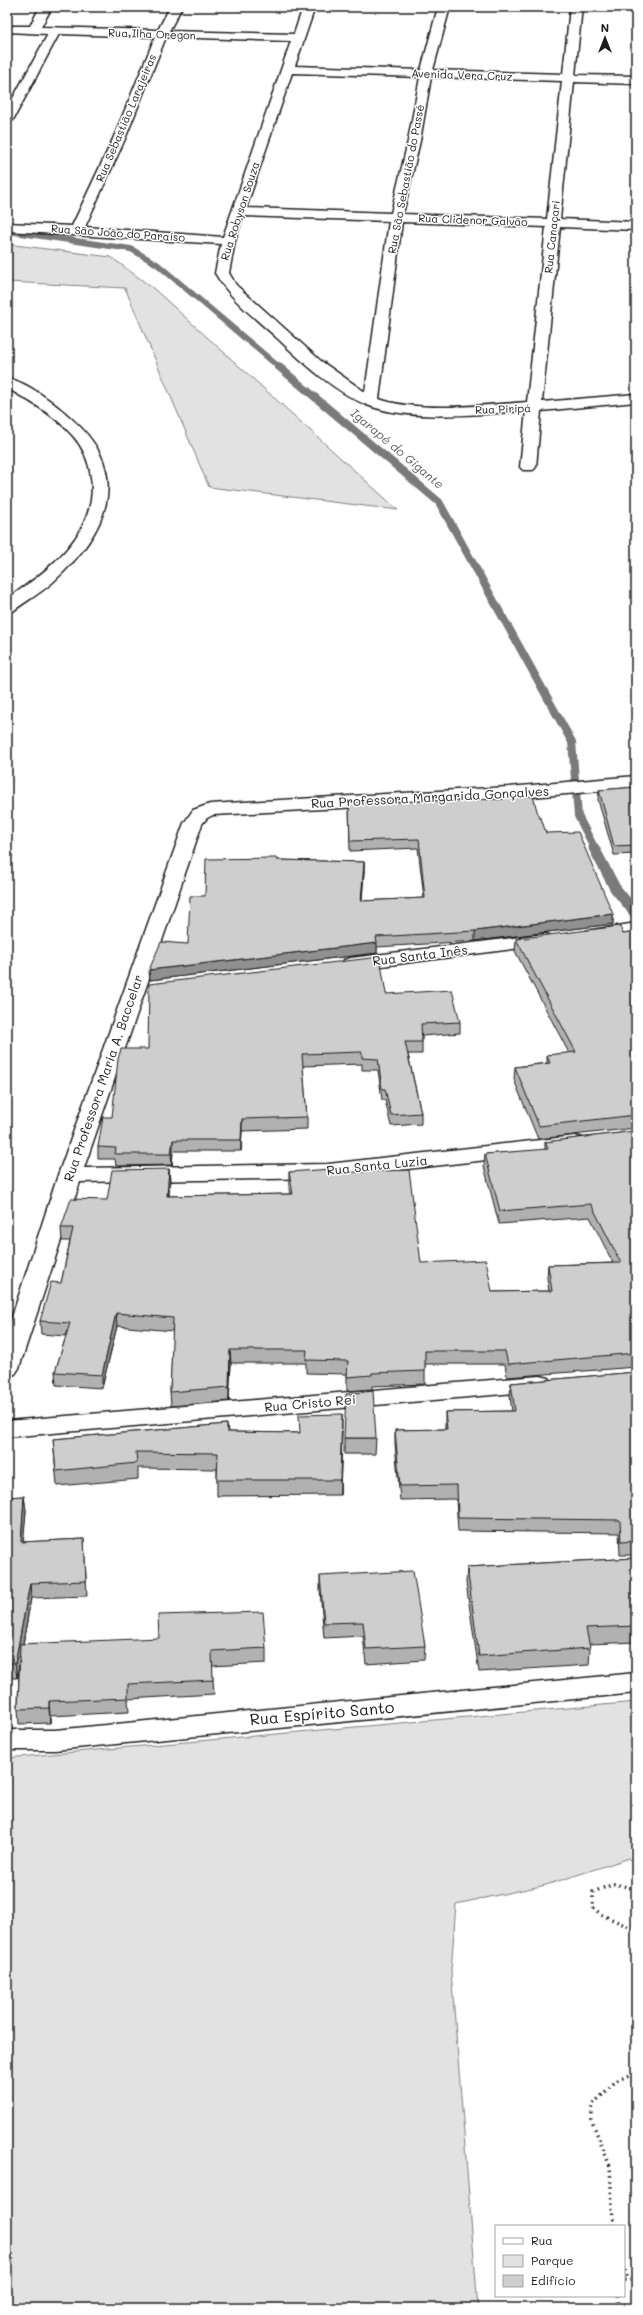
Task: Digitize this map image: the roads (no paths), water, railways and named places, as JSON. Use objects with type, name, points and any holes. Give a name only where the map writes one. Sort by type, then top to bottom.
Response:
[{"type":"street","points":[[34,30],[46,7]]},
{"type":"street","name":"Rua Sebastião Larajeiras","points":[[77,230],[120,139],[162,34],[176,7]]},
{"type":"street","name":"Rua Robyson Souza","points":[[309,7],[228,241],[222,273],[230,287],[324,370],[371,401]]},
{"type":"street","name":"Rua São Sebastião do Passé","points":[[371,401],[396,218],[414,141],[426,74],[444,7]]},
{"type":"street","name":"Rua Canaçari","points":[[528,466],[554,224],[567,78],[576,7]]},
{"type":"street","name":"Rua Ilha Oregon","points":[[7,29],[298,38]]},
{"type":"street","points":[[7,120],[55,31]]},
{"type":"street","name":"Avenida Vera Cruz","points":[[288,69],[636,80]]},
{"type":"street","name":"Rua Clidenor Galvão","points":[[238,212],[636,226]]},
{"type":"street","name":"Rua São João do Paraíso","points":[[7,227],[77,230],[228,241]]},
{"type":"street","points":[[7,382],[43,401],[77,429],[97,460],[101,476],[102,493],[99,511],[92,528],[81,546],[46,581],[7,607]]},
{"type":"street","name":"Rua Piripá","points":[[371,401],[403,409],[534,408],[636,398]]},
{"type":"street","name":"Rua Professora Margarida Gonçalves","points":[[223,809],[548,790],[636,782]]},
{"type":"street","name":"Rua Professora Maria A. Baccelar","points":[[7,1368],[69,1175],[193,823],[200,814],[210,810],[223,809]]},
{"type":"street","name":"Rua Santa Inês","points":[[336,965],[636,929]]},
{"type":"street","points":[[133,990],[157,988]]},
{"type":"street","name":"Rua Santa Luzia","points":[[69,1175],[328,1171],[596,1141]]},
{"type":"street","name":"Rua Cristo Rei","points":[[7,1429],[564,1382]]},
{"type":"street","name":"Rua Espírito Santo","points":[[7,1740],[55,1740],[636,1683]]},
{"type":"waterway","name":"Igarapé do Gigante","points":[[7,231],[131,249],[157,264],[279,367]]},
{"type":"waterway","name":"Igarapé do Gigante","points":[[278,366],[439,502],[572,742],[578,816],[595,849]]},
{"type":"waterway","name":"Igarapé do Gigante","points":[[594,848],[615,888],[636,914]]}]
